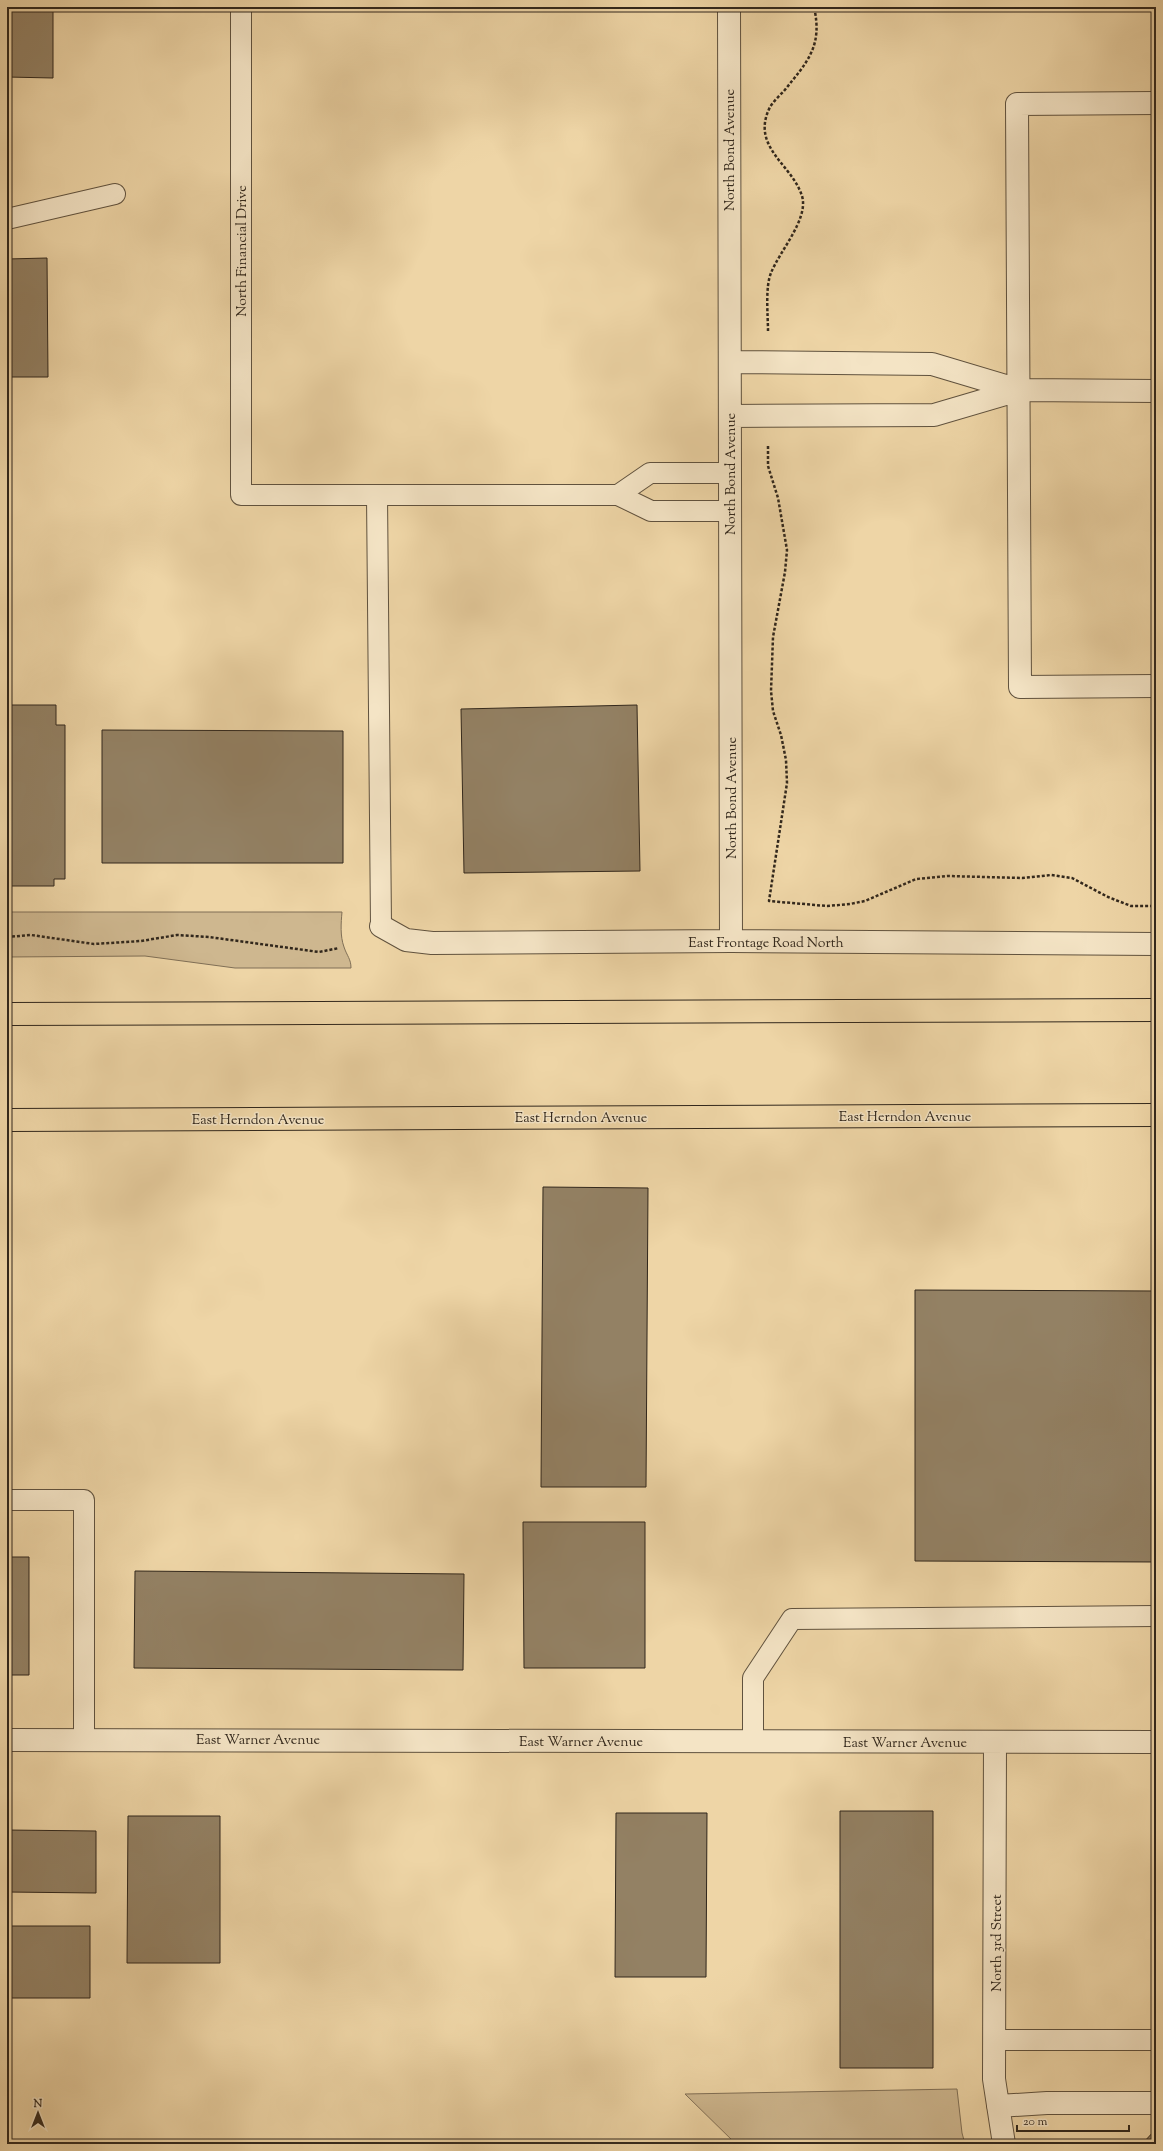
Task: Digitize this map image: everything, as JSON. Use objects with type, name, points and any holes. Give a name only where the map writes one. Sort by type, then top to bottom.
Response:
[{"type":"main road","points":[[7,1014],[1156,1010]]},
{"type":"main road","name":"East Herndon Avenue","points":[[7,1120],[1156,1114]]},
{"type":"street","name":"North Bond Avenue","points":[[729,7],[731,941]]},
{"type":"street","points":[[1156,104],[1017,104],[1020,687],[1156,686]]},
{"type":"street","points":[[730,362],[932,364],[1019,390],[1156,392]]},
{"type":"street","points":[[730,416],[934,415],[1019,390]]},
{"type":"street","name":"East Frontage Road North","points":[[381,926],[406,940],[432,944],[731,941],[1156,944]]},
{"type":"street","name":"East Warner Avenue","points":[[7,1740],[1156,1742]]},
{"type":"street","name":"North 3rd Street","points":[[995,1742],[996,2040],[994,2079],[1004,2144]]},
{"type":"street","points":[[998,2106],[1047,2104],[1156,2104]]},
{"type":"lane","name":"North Financial Drive","points":[[241,7],[241,495],[377,495]]},
{"type":"lane","points":[[7,219],[115,194]]},
{"type":"lane","points":[[618,495],[650,473],[730,473]]},
{"type":"lane","points":[[381,926],[377,495],[618,495],[651,511],[730,512]]},
{"type":"lane","points":[[7,1500],[84,1500],[84,1740]]},
{"type":"lane","points":[[753,1742],[753,1678],[792,1619],[1156,1616]]},
{"type":"lane","points":[[996,2040],[1156,2040]]},
{"type":"path","points":[[769,901],[827,906],[850,904],[865,901],[916,879],[948,876],[1022,878],[1051,875],[1072,878],[1108,897],[1131,906],[1156,906]]},
{"type":"path","points":[[7,937],[31,935],[94,944],[141,941],[177,935],[209,937],[319,952],[339,948]]},
{"type":"shaded area","points":[[7,912],[342,912],[342,938],[351,968],[235,968],[145,956],[7,957]]},
{"type":"shaded area","points":[[957,2089],[962,2133],[965,2144],[736,2144],[685,2094]]},
{"type":"building","points":[[7,7],[53,7],[53,78],[7,77]]},
{"type":"building","points":[[47,258],[48,377],[7,377],[7,259]]},
{"type":"building","points":[[7,705],[56,705],[56,725],[65,725],[65,879],[54,879],[54,886],[7,886]]},
{"type":"building","points":[[637,705],[640,871],[464,873],[461,709]]},
{"type":"building","points":[[102,730],[343,731],[343,863],[102,863]]},
{"type":"building","points":[[543,1187],[648,1188],[646,1487],[541,1487]]},
{"type":"building","points":[[915,1290],[1156,1291],[1156,1562],[915,1561]]},
{"type":"building","points":[[523,1522],[645,1522],[645,1668],[524,1668]]},
{"type":"building","points":[[7,1557],[29,1557],[29,1675],[7,1675]]},
{"type":"building","points":[[135,1571],[464,1574],[463,1670],[134,1668]]},
{"type":"building","points":[[840,1811],[933,1811],[933,2068],[840,2068]]},
{"type":"building","points":[[616,1813],[707,1813],[706,1977],[615,1977]]},
{"type":"building","points":[[128,1816],[220,1816],[220,1963],[127,1963]]},
{"type":"building","points":[[7,1830],[96,1831],[96,1893],[7,1892]]},
{"type":"building","points":[[7,1926],[90,1926],[90,1998],[7,1998]]},
{"type":"building","points":[[1156,2129],[1156,2144],[1142,2144]]}]
